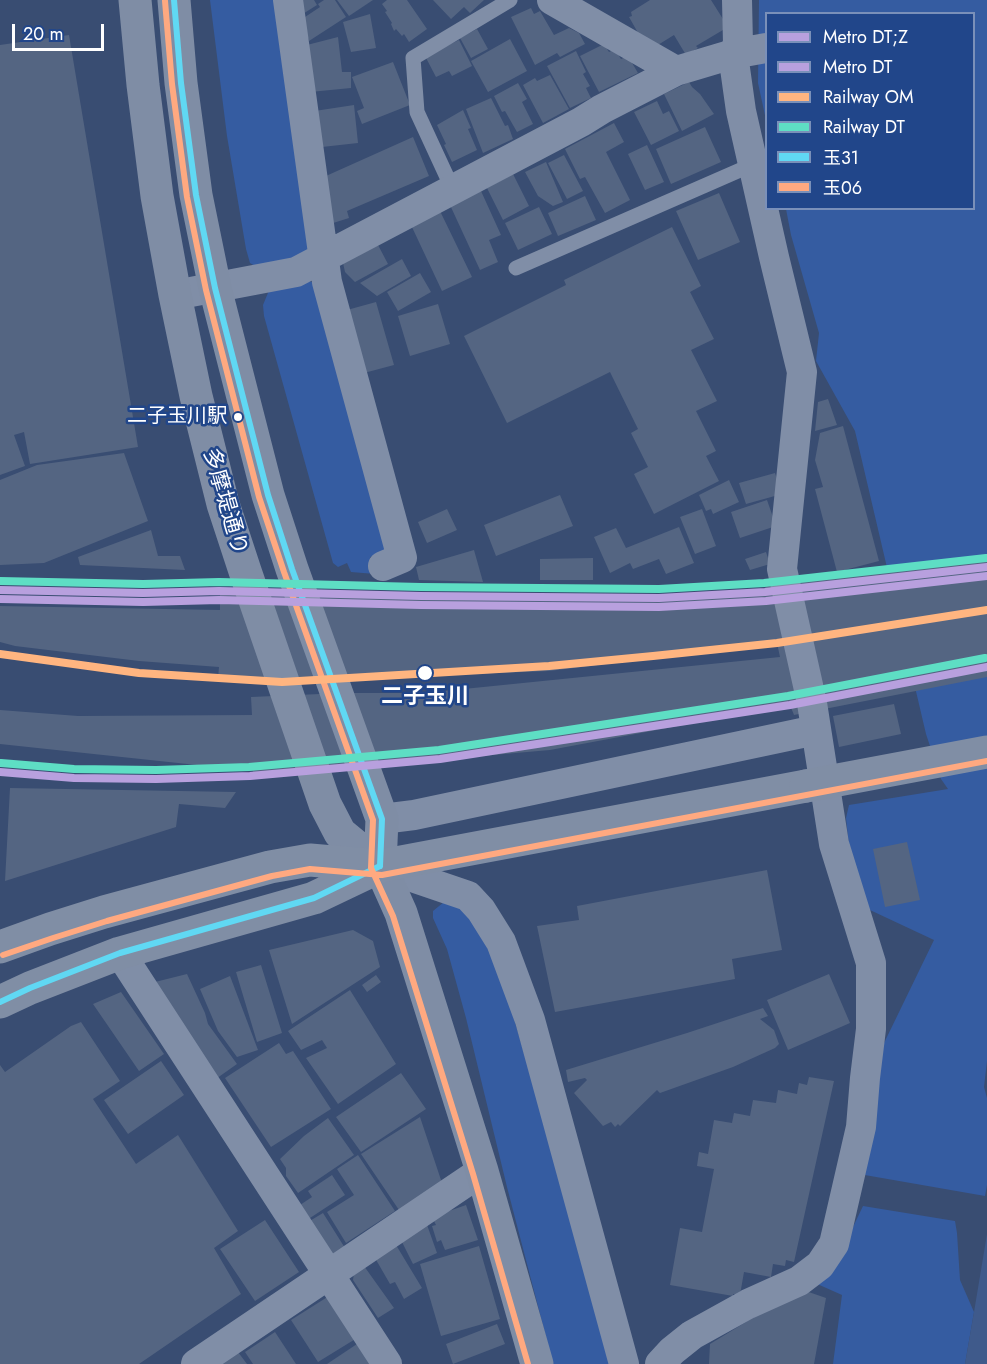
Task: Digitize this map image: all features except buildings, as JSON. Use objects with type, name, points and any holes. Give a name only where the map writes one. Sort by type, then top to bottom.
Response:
[{"type":"highway","points":[[0,1002],[30,988],[120,954],[314,898],[380,866],[987,752]]},
{"type":"highway","points":[[0,947],[104,912],[270,867],[310,860],[380,866]]},
{"type":"main road","name":"多摩堤通り","points":[[135,0],[157,196],[202,426],[223,504],[325,804],[340,833],[380,866],[401,913],[482,1171],[537,1364]]},
{"type":"main road","name":"多摩堤通り","points":[[174,0],[181,83],[196,195],[215,288],[268,495],[292,569],[382,819],[380,866]]},
{"type":"street","points":[[288,0],[327,282],[402,558],[383,566]]},
{"type":"street","points":[[552,0],[676,72]]},
{"type":"street","points":[[660,1364],[692,1335],[748,1304],[799,1281],[820,1265],[834,1244],[861,1127],[871,1029],[871,963],[834,844],[812,703],[782,569],[802,372],[741,111],[733,54],[738,44],[737,0]]},
{"type":"street","points":[[175,295],[296,272],[676,72],[733,54],[765,48]]},
{"type":"street","points":[[382,819],[414,815],[816,730]]},
{"type":"street","points":[[380,866],[468,896],[481,909],[501,942],[530,1020],[624,1364]]},
{"type":"street","points":[[120,954],[387,1364]]},
{"type":"street","points":[[196,1364],[482,1171]]},
{"type":"lane","points":[[453,190],[417,112],[413,58],[510,0]]},
{"type":"lane","points":[[516,268],[754,164]]},
{"type":"shaded area","points":[[210,0],[279,0],[317,247],[263,271],[250,263],[246,249],[227,136]]},
{"type":"shaded area","points":[[759,0],[987,0],[987,1061],[984,1087],[987,1098],[987,1185],[985,1196],[859,1174],[869,1074],[934,940],[855,903],[846,818],[849,805],[948,789],[941,779],[926,734],[855,431],[816,361],[819,333],[786,210],[975,210],[975,12],[765,12],[765,115],[758,83]]},
{"type":"shaded area","points":[[308,280],[315,284],[389,552],[370,557],[375,574],[351,572],[347,563],[338,567],[333,563],[264,316],[263,305],[270,288]]},
{"type":"shaded area","points":[[444,902],[465,907],[500,970],[614,1364],[553,1364],[466,1018],[447,949],[433,918],[433,911]]},
{"type":"shaded area","points":[[863,1206],[955,1221],[960,1280],[974,1312],[965,1364],[833,1364],[842,1295],[815,1283],[843,1248]]},
{"type":"shaded area","points":[[987,1234],[987,1364],[965,1364],[974,1312]]},
{"type":"metro line","name":"DT;Z","points":[[0,590],[659,598],[765,592],[987,567]]},
{"type":"metro line","name":"DT","points":[[0,599],[659,607],[766,601],[987,576]]},
{"type":"metro line","name":"DT;Z","points":[[0,772],[74,778],[156,779],[250,776],[440,759],[790,705],[987,667]]},
{"type":"rail line","name":"DT","points":[[0,581],[659,589],[764,583],[986,558]]},
{"type":"rail line","name":"OM","points":[[0,654],[139,673],[282,682],[549,666],[653,656],[777,643],[987,610]]},
{"type":"rail line","name":"DT","points":[[1,763],[74,769],[156,770],[249,767],[439,750],[788,696],[985,658]]},
{"type":"transit line","name":"玉31","points":[[174,0],[181,83],[196,195],[215,288],[268,495],[292,569],[382,819],[380,866]]},
{"type":"transit line","name":"玉06","points":[[165,1],[172,84],[187,197],[206,290],[259,497],[373,820],[371,868],[393,916],[473,1174],[528,1364]]},
{"type":"transit line","name":"玉06","points":[[3,955],[107,921],[272,876],[310,869],[382,875],[987,761]]},
{"type":"transit line","name":"玉31","points":[[0,1002],[120,953],[314,898],[380,866]]},
{"type":"place","name":"二子玉川駅","points":[[238,417]]},
{"type":"place","name":"二子玉川","points":[[425,673]]}]
